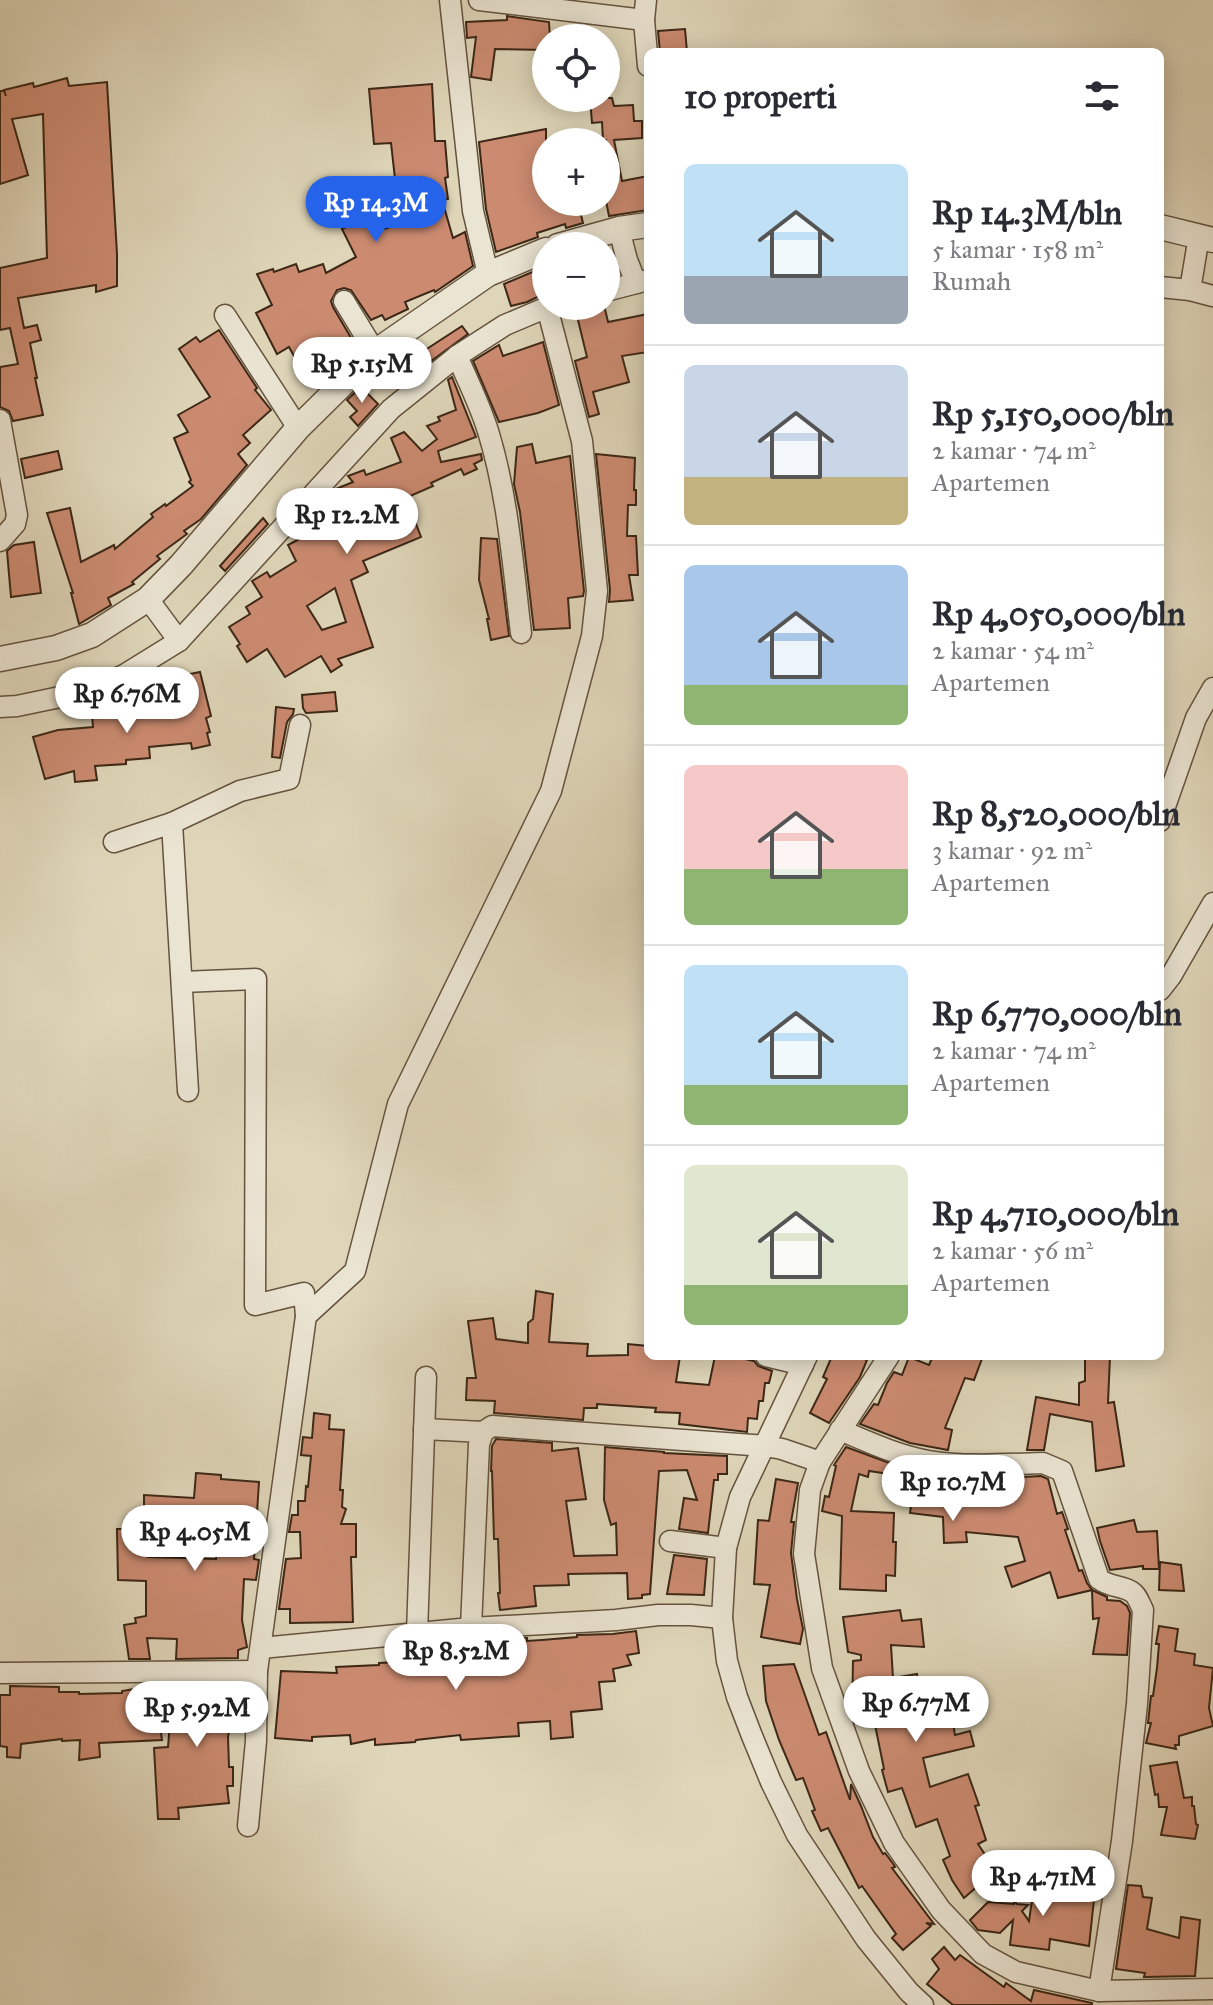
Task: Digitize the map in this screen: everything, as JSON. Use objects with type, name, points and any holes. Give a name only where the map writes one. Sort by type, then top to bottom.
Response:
[{"type":"street","points":[[450,0],[473,211],[488,274]]},
{"type":"street","points":[[479,0],[645,10],[647,48]]},
{"type":"street","points":[[620,245],[644,228]]},
{"type":"street","points":[[1164,230],[1198,259],[1213,296]]},
{"type":"street","points":[[620,287],[642,281],[623,245]]},
{"type":"street","points":[[0,659],[56,648],[153,606],[190,554],[298,428],[375,352],[488,274],[532,256]]},
{"type":"street","points":[[1164,284],[1198,259]]},
{"type":"street","points":[[344,301],[375,352]]},
{"type":"street","points":[[0,707],[84,692],[124,675],[176,637],[391,409],[457,356],[505,325],[532,313]]},
{"type":"street","points":[[225,315],[298,428]]},
{"type":"street","points":[[306,1316],[355,1271],[398,1104],[551,791],[592,636],[597,591],[582,441],[552,320]]},
{"type":"street","points":[[457,356],[488,429],[506,510],[521,633]]},
{"type":"street","points":[[0,420],[17,515],[15,524],[0,541]]},
{"type":"street","points":[[153,606],[176,637]]},
{"type":"street","points":[[1164,810],[1196,718],[1213,688]]},
{"type":"street","points":[[114,842],[172,823],[240,791],[289,779],[300,725]]},
{"type":"street","points":[[172,823],[188,1091]]},
{"type":"street","points":[[1164,985],[1213,903]]},
{"type":"street","points":[[182,982],[256,979],[255,1305],[304,1293],[306,1316],[257,1671],[256,1741],[248,1826]]},
{"type":"street","points":[[805,1360],[782,1450],[740,1497],[726,1548],[722,1618],[727,1661],[737,1697],[771,1782],[797,1835],[866,1939],[923,2005]]},
{"type":"street","points":[[886,1360],[820,1462],[810,1490],[804,1554],[822,1668],[859,1771],[894,1843],[941,1910],[983,1954],[1016,1972],[1099,1991],[1213,1989]]},
{"type":"street","points":[[417,1633],[426,1377]]},
{"type":"street","points":[[424,1429],[483,1432],[492,1426],[502,1426],[782,1450],[820,1462]]},
{"type":"street","points":[[840,1430],[926,1461],[950,1464],[1043,1463],[1056,1467],[1062,1471],[1099,1579],[1107,1585],[1132,1592],[1138,1599],[1143,1610],[1137,1704],[1122,1841],[1099,1991]]},
{"type":"street","points":[[471,1628],[479,1444],[483,1432]]},
{"type":"street","points":[[670,1541],[726,1548]]},
{"type":"street","points":[[261,1648],[471,1628],[658,1615],[722,1618]]},
{"type":"street","points":[[0,1673],[257,1671]]},
{"type":"building","points":[[507,16],[549,24],[532,24],[532,50],[495,49],[491,80],[471,77],[476,37],[467,38],[466,22],[507,20]]},
{"type":"building","points":[[685,29],[687,48],[660,48],[658,31]]},
{"type":"building","points":[[67,78],[69,86],[107,82],[117,286],[96,292],[96,285],[18,298],[24,328],[37,325],[41,340],[30,343],[43,415],[13,421],[9,411],[0,407],[0,367],[18,364],[10,328],[0,330],[0,268],[47,258],[43,114],[12,119],[28,175],[0,184],[0,91],[4,91],[6,96],[4,90],[33,83],[34,87]]},
{"type":"building","points":[[432,84],[435,141],[445,141],[448,199],[442,200],[453,238],[465,232],[473,266],[435,292],[405,302],[408,309],[385,320],[382,315],[371,320],[351,290],[337,290],[331,301],[333,307],[357,348],[346,359],[306,378],[289,347],[277,354],[256,313],[272,305],[257,274],[296,264],[299,272],[323,264],[326,273],[356,257],[342,229],[367,217],[374,232],[400,224],[391,143],[374,144],[369,89]]},
{"type":"building","points":[[633,105],[634,121],[642,121],[642,138],[620,140],[620,128],[602,128],[602,122],[592,123],[591,112],[620,112],[620,106]]},
{"type":"building","points":[[532,132],[532,216],[581,216],[583,223],[532,232],[532,239],[496,252],[486,209],[479,142]]},
{"type":"building","points":[[620,171],[622,181],[644,177],[644,211],[620,214]]},
{"type":"building","points":[[532,272],[532,300],[511,306],[504,284]]},
{"type":"building","points":[[644,315],[644,353],[622,356],[629,382],[593,392],[599,414],[589,417],[575,361],[587,357],[578,320],[608,322]]},
{"type":"building","points":[[462,326],[468,334],[423,367],[416,356]]},
{"type":"building","points":[[219,330],[257,388],[255,390],[271,410],[243,435],[250,443],[238,454],[247,465],[201,519],[184,531],[187,534],[157,556],[160,559],[132,582],[134,584],[108,598],[111,605],[79,624],[73,593],[47,513],[70,508],[81,562],[114,545],[115,549],[153,517],[151,514],[193,486],[174,438],[188,432],[178,415],[210,397],[179,349],[196,337],[200,342]]},
{"type":"building","points":[[543,342],[559,405],[499,422],[473,361],[499,345],[503,356]]},
{"type":"building","points":[[452,377],[476,437],[438,451],[441,462],[481,454],[482,460],[474,464],[477,469],[464,475],[461,469],[410,496],[421,537],[363,561],[368,572],[351,580],[373,647],[338,659],[342,665],[331,672],[321,656],[285,677],[267,649],[247,662],[229,627],[250,614],[246,607],[262,597],[252,581],[267,572],[270,577],[296,561],[288,545],[326,525],[343,541],[329,496],[336,489],[353,482],[348,476],[364,470],[366,475],[401,462],[391,438],[404,432],[422,451],[437,439],[427,426],[440,421],[438,417],[456,410],[448,380]],"holes":[[[335,588],[346,622],[322,630],[307,606]]]},
{"type":"building","points":[[361,387],[378,404],[358,426],[350,417],[357,411],[347,400]]},
{"type":"building","points":[[532,444],[536,463],[570,456],[584,591],[583,596],[568,598],[570,628],[534,630],[514,484],[517,447]]},
{"type":"building","points":[[58,451],[62,469],[25,478],[21,459]]},
{"type":"building","points":[[596,454],[635,458],[636,505],[628,505],[627,536],[636,536],[638,575],[629,575],[633,600],[609,602]]},
{"type":"building","points":[[263,518],[268,524],[225,571],[220,566]]},
{"type":"building","points":[[481,538],[497,539],[509,636],[491,640],[479,580]]},
{"type":"building","points":[[34,542],[41,593],[11,597],[7,551],[14,545]]},
{"type":"building","points":[[200,672],[211,716],[206,718],[210,745],[192,749],[191,743],[149,747],[150,758],[126,760],[126,764],[95,766],[97,780],[75,782],[74,771],[45,779],[33,737],[58,730],[93,727],[92,715],[151,711],[151,707],[182,700],[187,698],[182,680],[186,679],[185,675]]},
{"type":"building","points":[[335,692],[337,711],[306,713],[302,695]]},
{"type":"building","points":[[276,707],[294,709],[287,722],[280,758],[272,757]]},
{"type":"building","points":[[536,1291],[553,1294],[549,1342],[588,1344],[587,1356],[628,1355],[628,1344],[644,1346],[644,1360],[679,1360],[676,1382],[709,1385],[714,1360],[754,1361],[758,1366],[772,1371],[769,1383],[765,1383],[763,1401],[759,1401],[757,1419],[748,1418],[747,1432],[679,1424],[680,1413],[655,1412],[656,1408],[597,1404],[597,1408],[584,1408],[583,1420],[494,1413],[495,1401],[466,1400],[467,1378],[476,1378],[468,1321],[493,1318],[496,1339],[528,1343],[528,1323],[533,1319]]},
{"type":"building","points":[[830,1360],[867,1360],[860,1377],[829,1423],[810,1413],[827,1379],[823,1377]]},
{"type":"building","points":[[908,1360],[929,1365],[931,1360],[982,1360],[974,1380],[965,1378],[945,1428],[952,1430],[948,1450],[910,1443],[860,1424],[874,1404],[878,1405],[894,1372],[902,1375]]},
{"type":"building","points":[[1085,1360],[1110,1360],[1108,1403],[1114,1402],[1124,1466],[1096,1471],[1092,1422],[1050,1414],[1044,1450],[1027,1450],[1036,1397],[1079,1405],[1079,1383],[1085,1381]]},
{"type":"building","points":[[314,1413],[330,1415],[329,1429],[344,1430],[340,1490],[343,1490],[342,1507],[346,1509],[341,1524],[356,1524],[356,1557],[351,1557],[353,1622],[290,1623],[290,1609],[279,1609],[286,1559],[301,1558],[300,1532],[289,1532],[292,1515],[298,1515],[298,1501],[305,1501],[308,1487],[311,1456],[301,1455],[303,1437],[312,1438]]},
{"type":"building","points":[[496,1439],[552,1443],[552,1451],[578,1448],[586,1499],[566,1501],[574,1556],[617,1555],[616,1523],[611,1525],[604,1500],[605,1447],[727,1456],[727,1474],[718,1474],[718,1480],[714,1480],[708,1533],[679,1529],[684,1498],[697,1500],[687,1470],[659,1471],[650,1594],[628,1599],[627,1573],[568,1574],[569,1585],[534,1586],[536,1606],[500,1610],[498,1539],[494,1539],[491,1471],[492,1446]]},
{"type":"building","points":[[846,1447],[903,1468],[977,1482],[1004,1477],[1005,1482],[1022,1477],[1041,1476],[1048,1479],[1057,1514],[1062,1512],[1068,1529],[1065,1530],[1079,1571],[1082,1570],[1092,1590],[1058,1598],[1050,1572],[1012,1587],[1005,1567],[1025,1561],[1018,1537],[966,1532],[967,1542],[944,1543],[943,1517],[910,1513],[915,1478],[869,1471],[868,1477],[859,1474],[851,1511],[894,1513],[895,1576],[886,1575],[886,1591],[840,1589],[842,1516],[822,1511],[825,1496],[829,1497],[834,1465]]},
{"type":"building","points":[[196,1473],[221,1475],[221,1479],[259,1482],[254,1559],[259,1560],[256,1580],[244,1579],[242,1620],[247,1647],[238,1650],[238,1658],[176,1659],[177,1639],[147,1638],[150,1659],[129,1659],[124,1625],[136,1623],[135,1618],[146,1616],[146,1581],[118,1580],[117,1529],[148,1529],[148,1557],[216,1559],[219,1527],[193,1527],[193,1515],[144,1516],[144,1495],[194,1498]]},
{"type":"building","points":[[776,1479],[798,1483],[791,1522],[794,1522],[791,1553],[803,1629],[800,1644],[761,1637],[770,1585],[754,1584],[758,1520],[769,1521]]},
{"type":"building","points":[[1134,1520],[1137,1532],[1157,1531],[1159,1569],[1143,1569],[1143,1566],[1110,1570],[1097,1528]]},
{"type":"building","points":[[674,1555],[707,1559],[704,1595],[667,1594]]},
{"type":"building","points":[[1160,1562],[1181,1565],[1184,1591],[1159,1590]]},
{"type":"building","points":[[1092,1590],[1107,1597],[1107,1600],[1120,1601],[1127,1606],[1130,1613],[1127,1655],[1093,1654],[1099,1618],[1093,1619]]},
{"type":"building","points":[[900,1610],[902,1621],[921,1619],[924,1647],[891,1645],[893,1678],[917,1674],[921,1717],[951,1711],[955,1735],[970,1731],[974,1746],[923,1758],[930,1787],[968,1774],[979,1805],[975,1806],[986,1840],[978,1844],[1004,1883],[987,1894],[979,1885],[964,1898],[943,1860],[950,1856],[937,1819],[916,1827],[902,1788],[888,1792],[874,1720],[855,1723],[852,1714],[853,1661],[861,1660],[861,1655],[848,1652],[843,1617]]},
{"type":"building","points":[[1159,1626],[1178,1629],[1175,1651],[1195,1654],[1194,1665],[1213,1668],[1209,1708],[1213,1726],[1179,1736],[1176,1749],[1146,1743],[1151,1723],[1148,1723],[1157,1668]]},
{"type":"building","points":[[636,1631],[639,1653],[627,1655],[631,1665],[613,1669],[615,1681],[599,1682],[602,1709],[571,1712],[573,1737],[551,1739],[550,1721],[518,1723],[519,1736],[461,1740],[460,1735],[375,1745],[375,1739],[351,1744],[350,1735],[312,1737],[312,1741],[275,1738],[281,1671],[337,1673],[336,1667],[454,1660],[455,1643],[527,1638],[527,1641]]},
{"type":"building","points":[[794,1664],[819,1735],[826,1732],[850,1800],[851,1784],[883,1854],[894,1865],[892,1868],[934,1924],[926,1923],[931,1926],[903,1950],[892,1938],[896,1934],[862,1886],[859,1888],[828,1828],[821,1831],[803,1778],[796,1780],[779,1740],[766,1701],[763,1666]]},
{"type":"building","points":[[244,1684],[244,1704],[234,1705],[228,1737],[229,1767],[233,1767],[233,1786],[227,1786],[229,1803],[178,1808],[179,1819],[158,1819],[154,1748],[168,1747],[173,1685]]},
{"type":"building","points":[[10,1686],[59,1687],[59,1692],[79,1694],[155,1690],[162,1740],[99,1743],[100,1757],[79,1760],[80,1740],[62,1739],[21,1744],[20,1758],[7,1757],[7,1747],[0,1746],[0,1695],[10,1695]]},
{"type":"building","points":[[1177,1762],[1184,1798],[1192,1797],[1198,1825],[1195,1839],[1161,1835],[1167,1807],[1159,1807],[1150,1766]]},
{"type":"building","points":[[1041,1884],[1095,1890],[1089,1946],[1050,1939],[1049,1950],[1010,1945],[1013,1920],[1000,1933],[978,1930],[970,1920],[988,1902],[1014,1904],[1014,1900],[1017,1904],[1028,1905],[1022,1911],[1029,1921],[1032,1900],[1039,1900]]},
{"type":"building","points":[[1128,1885],[1141,1886],[1143,1897],[1152,1898],[1147,1929],[1179,1938],[1181,1917],[1200,1920],[1195,1976],[1144,1977],[1145,1973],[1116,1969]]},
{"type":"building","points":[[944,1947],[955,1960],[960,1955],[1004,1987],[1006,1983],[1031,2001],[1034,1990],[1092,2005],[953,2005],[927,1984],[939,1969],[932,1959]]}]
